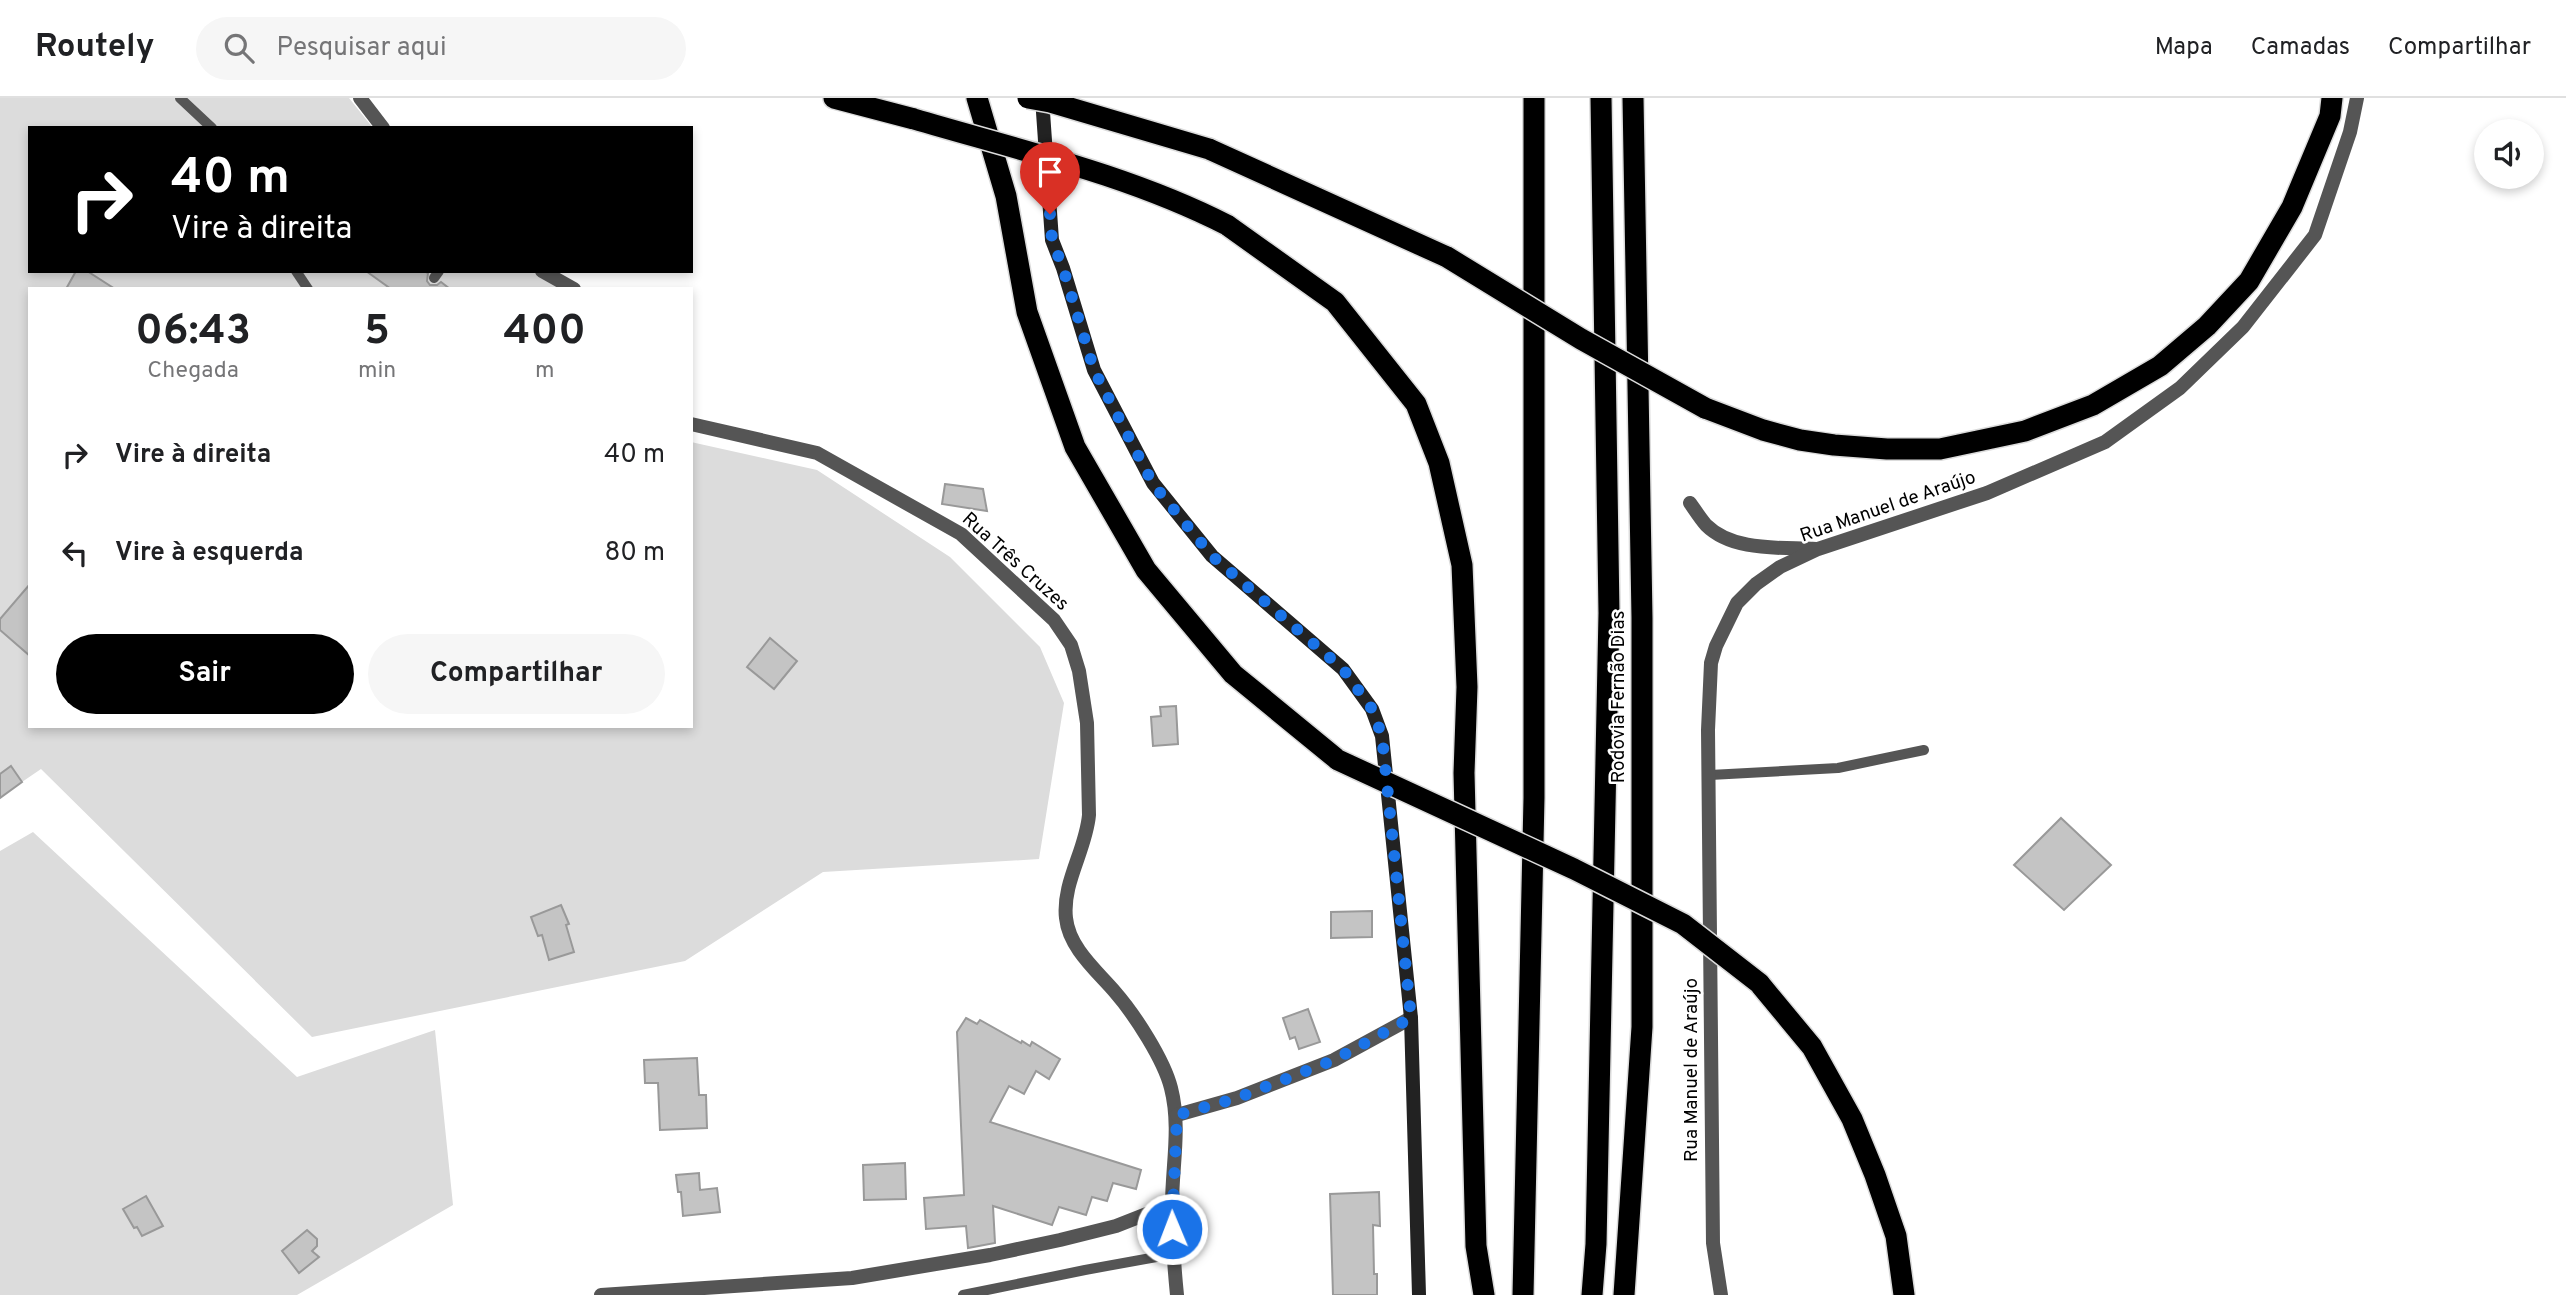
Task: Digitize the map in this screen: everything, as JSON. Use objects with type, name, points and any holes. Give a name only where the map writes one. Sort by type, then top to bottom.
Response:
[{"type":"highway","points":[[834,98],[1145,188],[1227,225],[1335,302],[1416,404],[1439,463],[1462,565],[1467,687],[1464,774],[1476,1245],[1485,1295]]},
{"type":"highway","points":[[977,98],[1006,196],[1027,312],[1075,447],[1146,570],[1233,674],[1338,760],[1683,924],[1759,983],[1812,1047],[1852,1119],[1896,1236],[1904,1295]]},
{"type":"highway","points":[[1028,98],[1050,102],[1209,149],[1447,257],[1581,339],[1705,408],[1763,430],[1800,440],[1874,449],[1940,449],[2025,430],[2093,405],[2160,366],[2207,326],[2249,281],[2292,206],[2330,116],[2332,98]]},
{"type":"highway","points":[[1523,1295],[1534,798],[1534,98]]},
{"type":"highway","name":"Rodovia Fernão Dias","points":[[1592,1295],[1596,1244],[1609,613],[1601,98]]},
{"type":"highway","name":"Rodovia Fernão Dias","points":[[1624,1295],[1642,1014],[1642,618],[1633,98]]},
{"type":"street","points":[[360,98],[381,126]]},
{"type":"street","points":[[1042,98],[1052,240],[1094,370],[1153,484],[1212,556],[1343,669],[1372,709],[1382,736],[1411,1018],[1419,1295]]},
{"type":"street","name":"Rua Manuel de Araújo","points":[[1721,1295],[1713,1243],[1708,716],[1711,663],[1716,646],[1737,603],[1756,584],[1780,567],[1818,549],[1987,494],[2105,442],[2180,388],[2243,327],[2315,235],[2350,132],[2357,98]]},
{"type":"street","points":[[546,273],[570,287]]},
{"type":"street","name":"Rua Três Cruzes","points":[[693,424],[817,453],[961,534],[1054,620],[1071,645],[1079,671],[1087,723],[1088,829],[1067,897],[1066,920],[1080,953],[1140,1025],[1170,1085],[1177,1115],[1172,1204],[1177,1295]]},
{"type":"street","points":[[1690,503],[1707,525],[1725,538],[1747,544],[1818,549]]},
{"type":"street","points":[[1177,1115],[1237,1098],[1334,1060],[1411,1018]]},
{"type":"street","points":[[601,1295],[852,1278],[990,1255],[1060,1240],[1116,1226],[1172,1204]]},
{"type":"lane","points":[[180,98],[210,126]]},
{"type":"lane","points":[[1710,775],[1838,768],[1924,750]]},
{"type":"lane","points":[[963,1295],[1173,1254]]},
{"type":"shaded area","points":[[0,98],[349,98],[371,126],[28,126],[28,273],[536,273],[560,287],[28,287],[28,728],[693,728],[693,442],[817,470],[950,557],[1040,647],[1064,703],[1039,859],[823,872],[685,961],[312,1037],[41,769],[0,797]]},
{"type":"shaded area","points":[[33,832],[297,1077],[435,1030],[453,1205],[297,1295],[0,1295],[0,851]]},
{"type":"building","points":[[75,273],[90,273],[112,287],[67,287]]},
{"type":"building","points":[[369,273],[428,273],[427,281],[430,285],[441,282],[447,287],[388,287]]},
{"type":"building","points":[[945,484],[983,489],[987,511],[942,504]]},
{"type":"building","points":[[28,586],[28,654],[0,630],[0,619]]},
{"type":"building","points":[[770,638],[797,661],[774,689],[747,667]]},
{"type":"building","points":[[1176,706],[1178,744],[1153,746],[1151,717],[1161,716],[1160,707]]},
{"type":"building","points":[[11,766],[22,782],[0,798],[0,774]]},
{"type":"building","points":[[2061,818],[2111,865],[2064,910],[2014,865]]},
{"type":"building","points":[[561,905],[569,924],[566,925],[574,952],[549,960],[542,935],[538,936],[531,917]]},
{"type":"building","points":[[1372,911],[1372,937],[1331,938],[1331,912]]},
{"type":"building","points":[[1308,1009],[1320,1042],[1299,1049],[1295,1037],[1290,1039],[1283,1018]]},
{"type":"building","points":[[966,1018],[977,1024],[980,1020],[1021,1043],[1022,1041],[1030,1046],[1032,1042],[1060,1059],[1049,1079],[1036,1071],[1024,1094],[1009,1086],[990,1122],[1141,1170],[1136,1189],[1113,1183],[1107,1201],[1092,1197],[1086,1215],[1059,1207],[1052,1225],[993,1206],[995,1243],[968,1248],[966,1226],[926,1229],[924,1198],[964,1195],[957,1032]]},
{"type":"building","points":[[697,1058],[699,1095],[706,1095],[707,1128],[660,1130],[658,1083],[645,1083],[644,1060]]},
{"type":"building","points":[[905,1163],[906,1199],[864,1200],[863,1165]]},
{"type":"building","points":[[699,1173],[700,1190],[717,1188],[720,1212],[683,1216],[676,1175]]},
{"type":"building","points":[[1379,1192],[1380,1226],[1373,1225],[1377,1295],[1333,1295],[1330,1194]]},
{"type":"building","points":[[146,1196],[163,1226],[142,1236],[123,1209]]},
{"type":"building","points":[[307,1230],[317,1239],[317,1246],[312,1251],[319,1257],[299,1273],[282,1251]]},
{"type":"route","points":[[1050,214],[1052,240],[1094,370],[1153,484],[1212,556],[1343,669],[1372,709],[1382,736],[1411,1018],[1334,1060],[1237,1098],[1177,1115],[1172,1229]]}]
